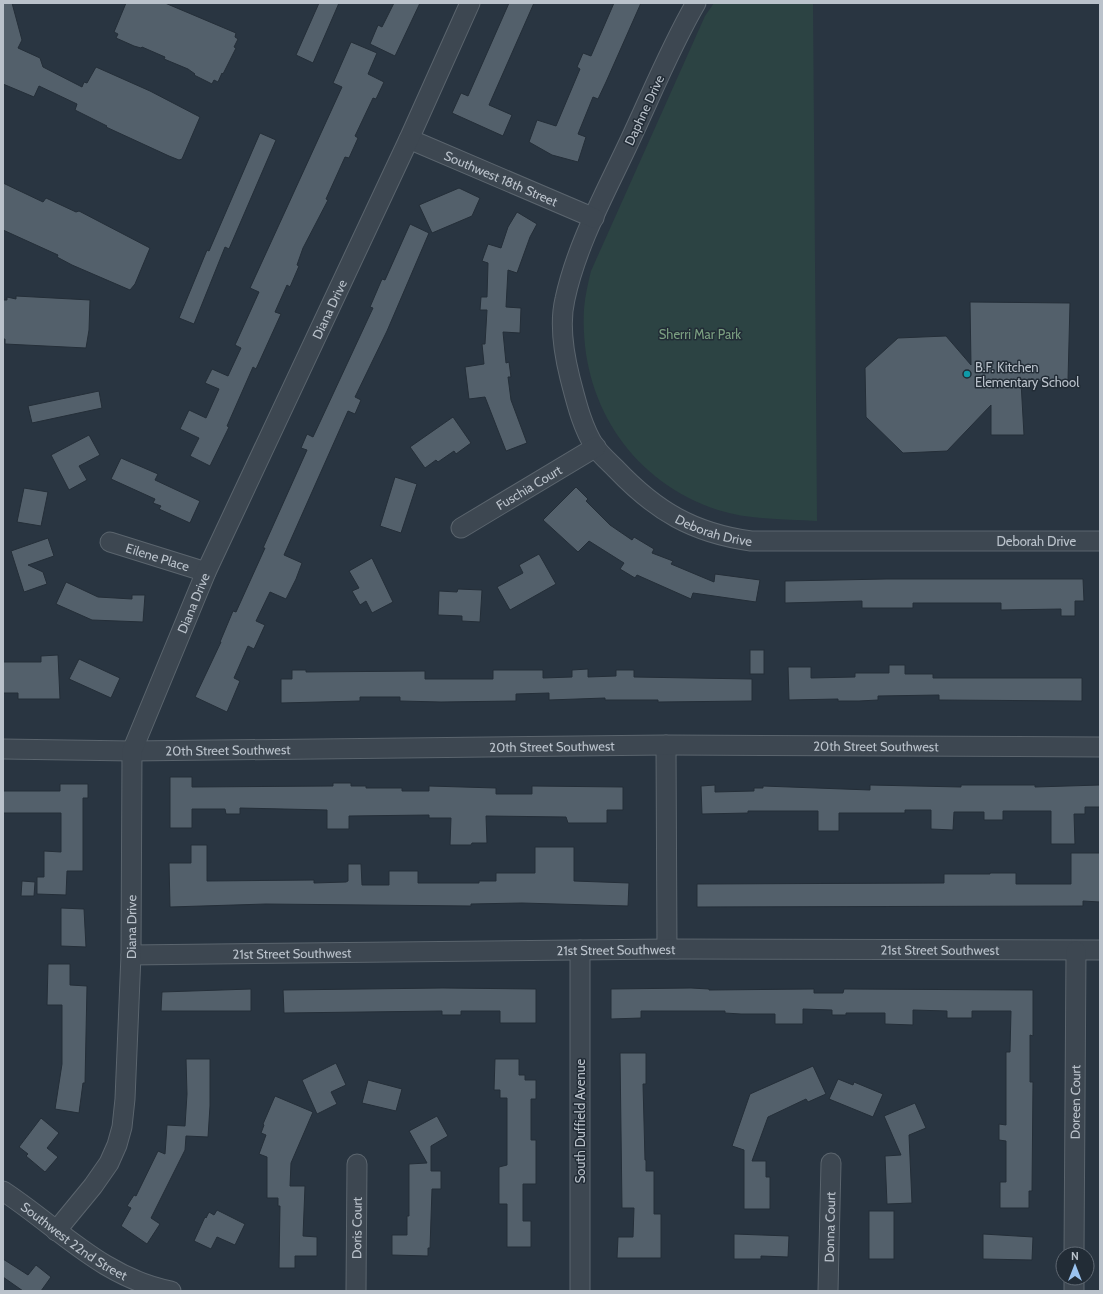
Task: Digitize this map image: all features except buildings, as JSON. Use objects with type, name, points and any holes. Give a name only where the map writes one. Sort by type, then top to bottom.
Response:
[{"type":"street","name":"Diana Drive","points":[[56,1231],[93,1186],[109,1162],[120,1133],[126,1099],[131,955],[132,750],[206,572],[409,139],[470,3]]},
{"type":"street","name":"Daphne Drive","points":[[594,218],[696,3]]},
{"type":"street","name":"Southwest 18th Street","points":[[409,139],[594,218]]},
{"type":"street","name":"Deborah Drive","points":[[594,218],[574,266],[564,300],[563,322],[565,360],[577,406],[596,447],[635,488],[661,509],[686,523],[731,538],[751,541],[1100,541]]},
{"type":"street","name":"Fuschia Court","points":[[461,528],[596,447]]},
{"type":"street","name":"Eilene Place","points":[[110,542],[206,572]]},
{"type":"street","name":"20th Street Southwest","points":[[3,749],[132,750],[666,745],[1100,747]]},
{"type":"street","points":[[666,745],[667,950]]},
{"type":"street","name":"21st Street Southwest","points":[[131,955],[580,950],[1100,950]]},
{"type":"street","name":"South Duffield Avenue","points":[[580,950],[580,1291]]},
{"type":"street","name":"Doreen Court","points":[[1074,1246],[1076,951]]},
{"type":"street","name":"Donna Court","points":[[828,1291],[832,1163]]},
{"type":"street","name":"Doris Court","points":[[356,1291],[357,1164]]},
{"type":"street","name":"Southwest 22nd Street","points":[[3,1191],[103,1264],[137,1281],[171,1291]]},
{"type":"green space","name":"Sherri Mar Park","points":[[714,3],[813,3],[817,521],[742,516],[718,510],[687,497],[659,479],[636,458],[616,433],[601,405],[590,375],[585,343],[584,309],[591,271],[705,16]]},
{"type":"place","name":"B.F. Kitchen Elementary School","points":[[967,374]]}]
